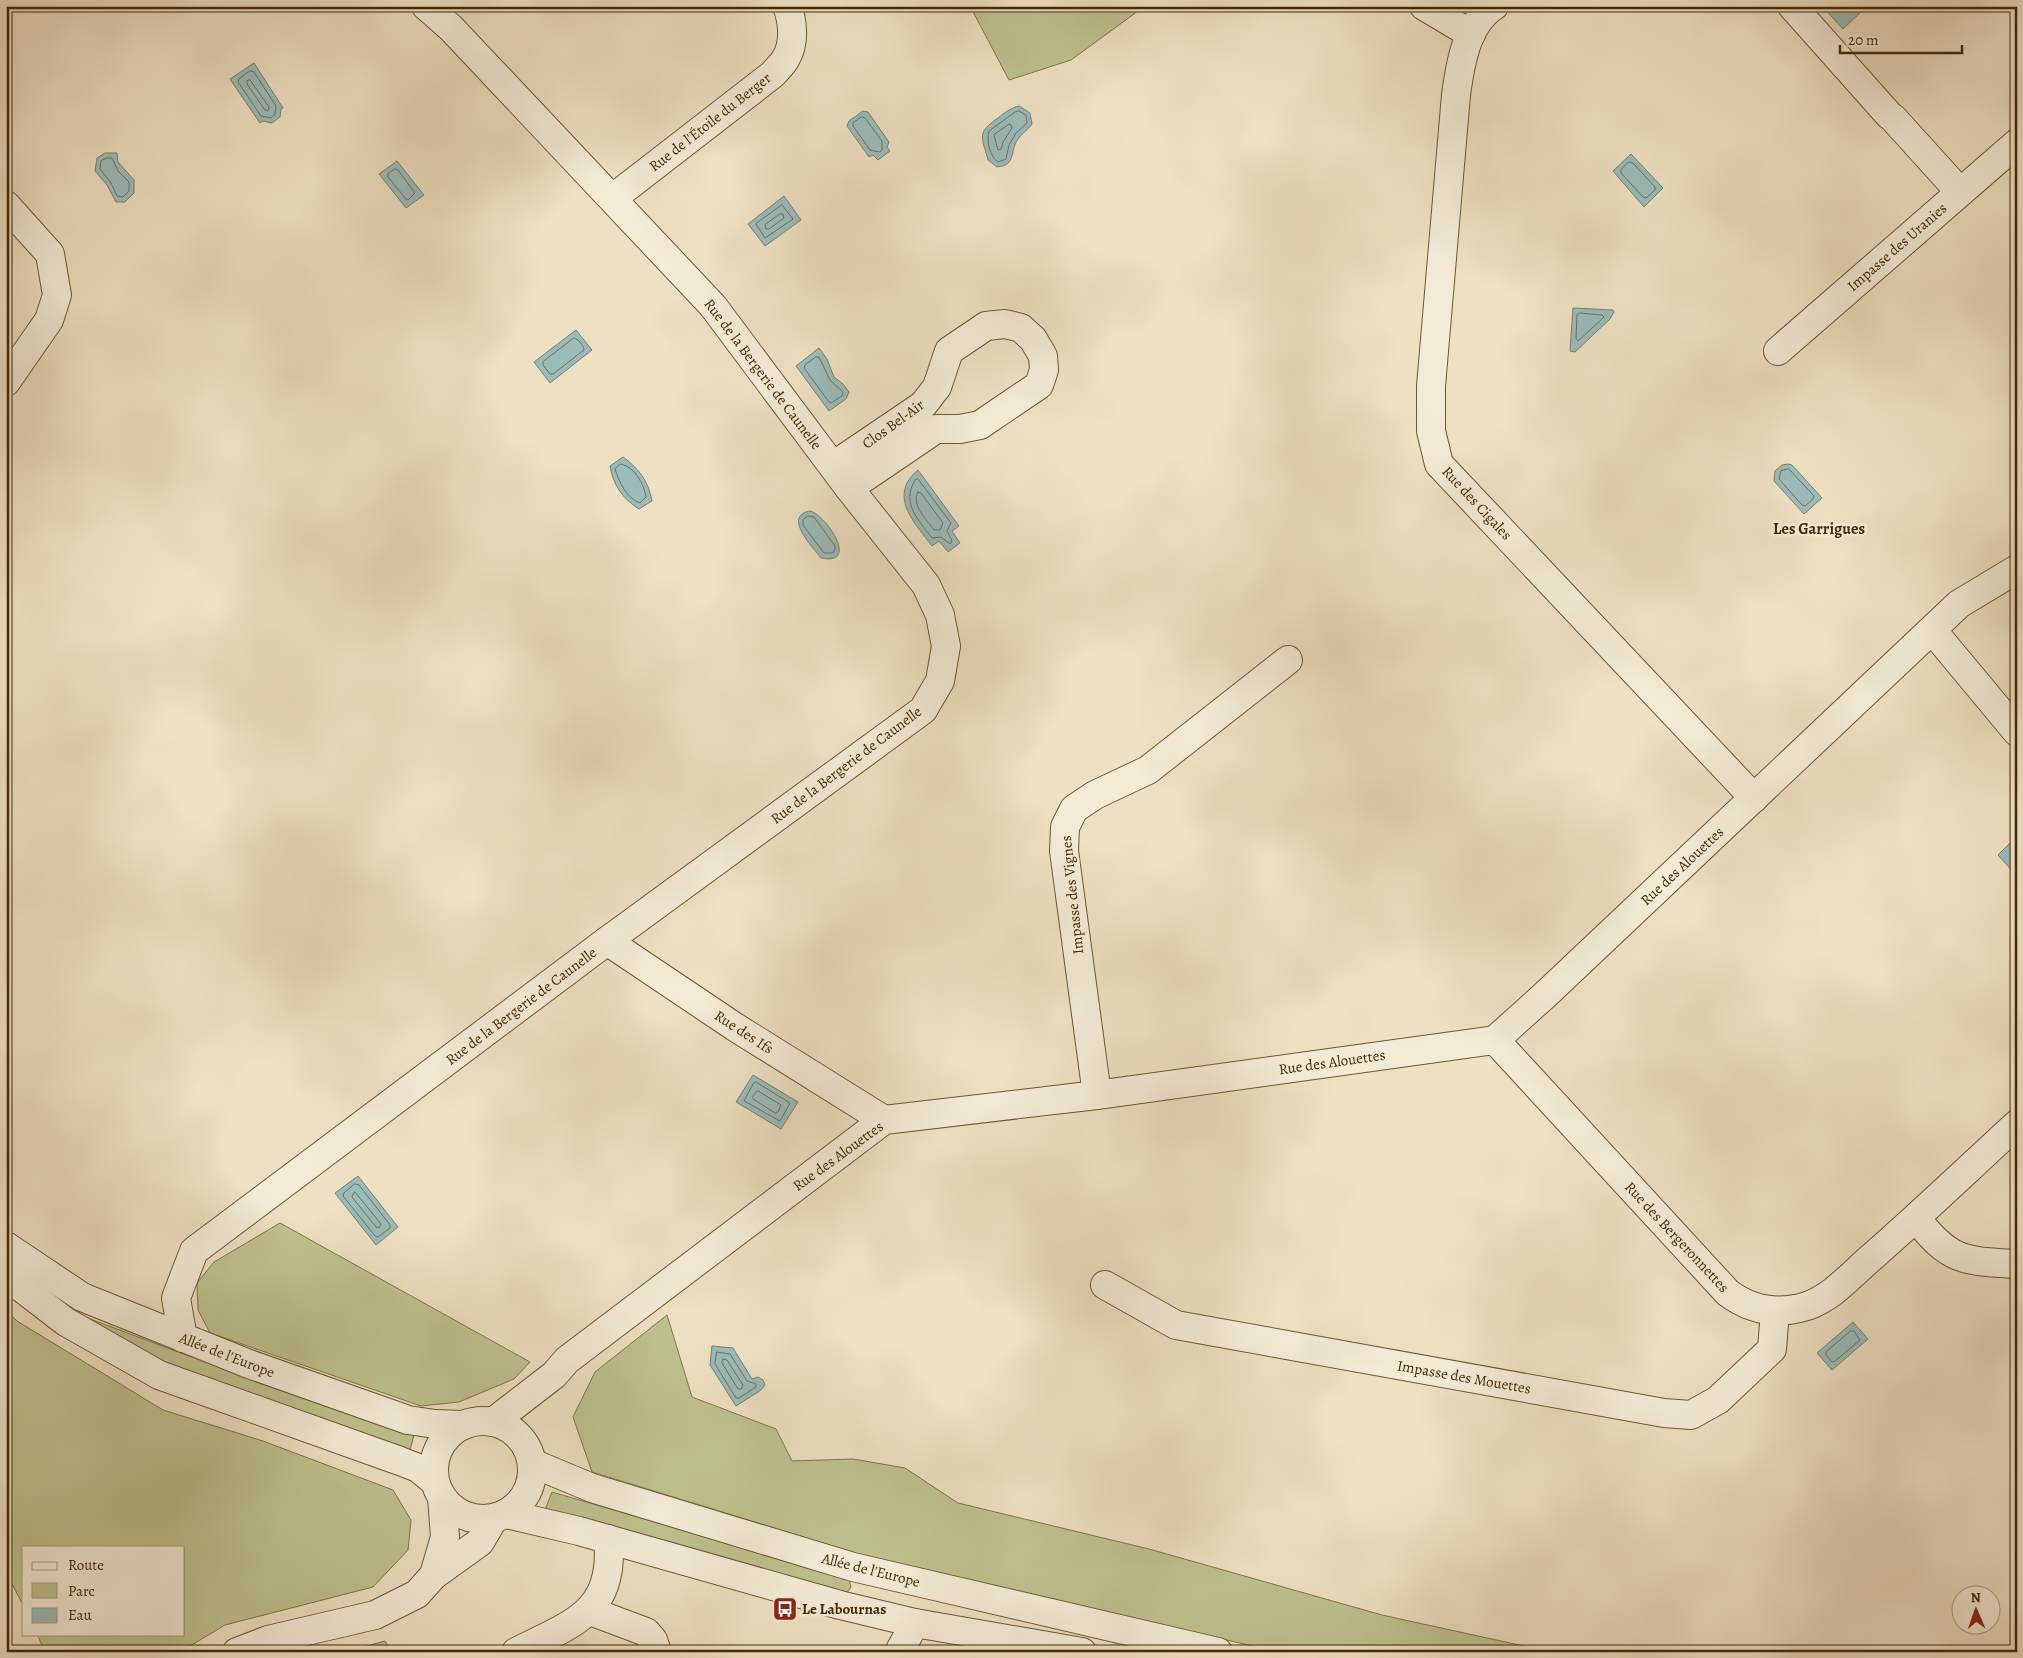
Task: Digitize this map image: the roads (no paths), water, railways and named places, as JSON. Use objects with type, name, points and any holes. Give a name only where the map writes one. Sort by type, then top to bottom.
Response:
[{"type":"street","name":"Rue de la Bergerie de Caunelle","points":[[182,1338],[176,1298],[194,1251],[606,942],[923,710],[940,681],[946,646],[940,615],[926,585],[833,466],[714,306],[452,28],[426,6]]},
{"type":"street","name":"Rue de l'Étoile du Berger","points":[[613,198],[773,74],[786,58],[793,35],[787,6]]},
{"type":"street","points":[[1424,6],[1471,34]]},
{"type":"street","name":"Rue des Cigales","points":[[1494,6],[1488,10],[1471,34],[1460,60],[1431,386],[1431,431],[1439,464],[1754,798]]},
{"type":"street","points":[[1792,6],[1960,192]]},
{"type":"street","name":"Impasse des Uranies","points":[[1778,351],[2017,143]]},
{"type":"street","points":[[6,205],[50,254],[57,295],[49,320],[6,382]]},
{"type":"street","name":"Clos Bel-Air","points":[[833,466],[923,405],[938,387],[949,351],[986,326],[1005,324],[1022,328],[1033,339],[1043,356],[1044,370],[1039,385],[980,424],[960,429],[936,429],[850,488]]},
{"type":"street","name":"Rue des Alouettes","points":[[519,1436],[554,1375],[567,1360],[884,1120],[1097,1095],[1495,1040],[1959,604],[2017,569]]},
{"type":"street","points":[[1932,631],[2017,732]]},
{"type":"street","name":"Impasse des Vignes","points":[[1097,1095],[1064,851],[1065,827],[1074,809],[1095,795],[1148,770],[1288,660]]},
{"type":"street","name":"Rue des Ifs","points":[[606,942],[735,1027],[884,1120]]},
{"type":"street","name":"Rue des Bergeronnettes","points":[[1495,1040],[1728,1292],[1742,1303],[1759,1309],[1791,1310],[1822,1299],[1835,1290],[2017,1124]]},
{"type":"street","points":[[1916,1218],[1932,1238],[1949,1253],[1974,1262],[2017,1264]]},
{"type":"street","name":"Allée de l'Europe","points":[[6,1246],[82,1297],[182,1338],[408,1420],[435,1424],[464,1425]]},
{"type":"street","points":[[6,1276],[66,1322],[159,1375],[418,1468],[439,1490],[452,1508],[465,1516],[479,1519],[500,1516],[579,1531],[840,1605],[915,1623],[1082,1652]]},
{"type":"street","name":"Impasse des Mouettes","points":[[1105,1285],[1176,1325],[1664,1413],[1691,1415],[1718,1400],[1772,1349],[1775,1311]]},
{"type":"street","name":"Rue des Alouettes","points":[[493,1422],[554,1375]]},
{"type":"street","points":[[238,1652],[268,1640],[375,1615],[416,1594],[434,1575],[480,1542],[500,1516],[518,1505],[527,1492],[532,1479],[532,1463],[528,1449],[519,1436],[507,1427],[493,1422],[478,1421],[464,1425],[449,1434],[439,1448],[434,1465],[445,1537],[434,1575]]},
{"type":"street","name":"Allée de l'Europe","points":[[532,1463],[592,1488],[852,1567],[1218,1652]]},
{"type":"street","points":[[516,1652],[574,1622],[590,1611],[601,1593],[608,1574],[610,1558],[608,1539]]},
{"type":"street","points":[[590,1611],[646,1632],[653,1640],[657,1652]]},
{"type":"street","points":[[899,1652],[915,1623]]},
{"type":"water","points":[[1822,6],[1855,6],[1861,12],[1843,29]]},
{"type":"water","points":[[254,63],[283,108],[281,109],[280,117],[272,123],[263,121],[260,123],[230,79]]},
{"type":"water","points":[[1019,106],[1030,113],[1032,124],[1015,144],[1010,161],[1003,166],[997,167],[988,160],[982,136],[991,123],[1010,109]]},
{"type":"water","points":[[863,111],[868,112],[889,142],[887,147],[890,151],[878,160],[873,155],[869,157],[847,126],[849,121]]},
{"type":"water","points":[[105,153],[117,153],[118,162],[134,180],[134,193],[125,202],[116,202],[107,185],[95,171],[97,158]]},
{"type":"water","points":[[1631,154],[1663,188],[1644,207],[1613,171]]},
{"type":"water","points":[[397,161],[424,195],[406,208],[379,174]]},
{"type":"water","points":[[784,196],[801,220],[765,246],[748,224]]},
{"type":"water","points":[[1573,308],[1613,310],[1614,312],[1610,319],[1575,352],[1570,351]]},
{"type":"water","points":[[576,330],[592,350],[550,383],[534,362]]},
{"type":"water","points":[[819,348],[827,359],[834,377],[849,392],[846,399],[829,411],[796,366]]},
{"type":"water","points":[[623,457],[634,466],[648,487],[652,501],[639,509],[628,501],[620,491],[611,473],[610,466]]},
{"type":"water","points":[[1782,465],[1792,465],[1822,498],[1804,514],[1774,481],[1775,471]]},
{"type":"water","points":[[918,470],[959,526],[952,531],[960,543],[948,552],[939,541],[932,546],[918,528],[907,509],[904,499],[905,490],[909,480]]},
{"type":"water","points":[[810,511],[824,521],[836,539],[839,547],[838,554],[833,558],[821,558],[802,532],[799,519],[802,514]]},
{"type":"water","points":[[2017,836],[2017,874],[2016,875],[1998,855]]},
{"type":"water","points":[[753,1075],[798,1102],[781,1129],[736,1102]]},
{"type":"water","points":[[358,1176],[398,1227],[376,1245],[335,1193]]},
{"type":"water","points":[[1853,1322],[1868,1339],[1832,1370],[1817,1353]]},
{"type":"water","points":[[712,1346],[733,1348],[752,1379],[758,1377],[763,1380],[765,1385],[761,1390],[736,1406],[710,1365]]},
{"type":"place","name":"Le Labournas","points":[[785,1609]]},
{"type":"district","name":"Les Garrigues","points":[[1819,529]]}]
